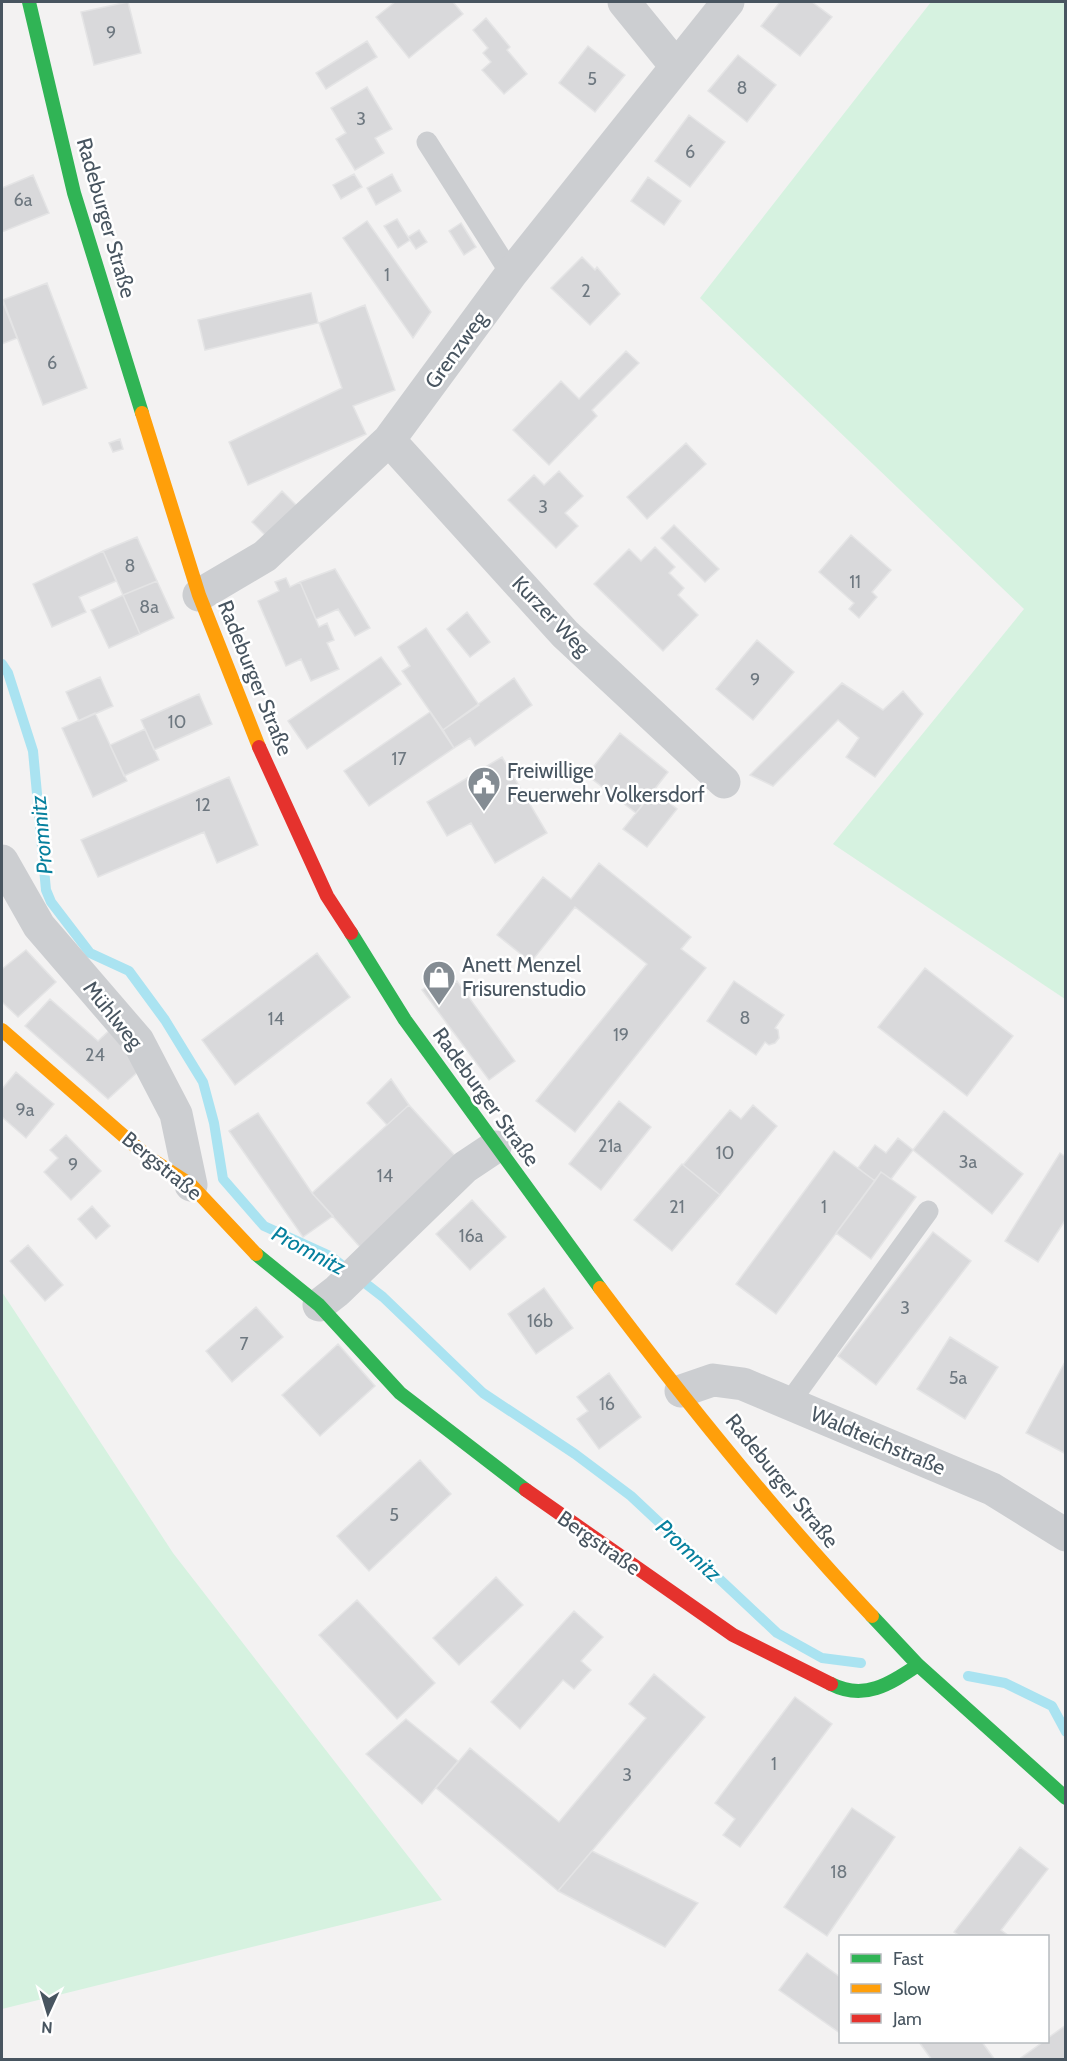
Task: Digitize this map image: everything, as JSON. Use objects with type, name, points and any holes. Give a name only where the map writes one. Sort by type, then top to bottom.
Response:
[{"type":"main road","name":"Radeburger Straße","points":[[29,2],[74,193],[199,595],[260,749],[327,896],[405,1020],[495,1147],[640,1341],[816,1557],[918,1665],[1065,1798]]},
{"type":"main road","name":"Bergstraße","points":[[2,1030],[149,1158],[192,1185],[246,1246],[328,1298],[400,1393],[505,1476],[733,1635],[844,1691],[862,1692],[882,1689],[918,1665]]},
{"type":"street","points":[[624,2],[676,66]]},
{"type":"street","name":"Grenzweg","points":[[199,595],[265,556],[389,440],[511,274],[728,2]]},
{"type":"street","name":"Kurzer Weg","points":[[389,440],[565,634],[724,783]]},
{"type":"street","name":"Mühlweg","points":[[2,861],[39,926],[138,1041],[176,1114],[192,1185]]},
{"type":"street","points":[[328,1298],[465,1167],[495,1147]]},
{"type":"street","name":"Waldteichstraße","points":[[681,1391],[712,1380],[743,1384],[993,1489],[1065,1535]]},
{"type":"lane","points":[[427,142],[511,274]]},
{"type":"lane","points":[[789,1403],[928,1211]]},
{"type":"green space","points":[[931,2],[1065,2],[1065,999],[833,844],[1024,609],[700,298]]},
{"type":"green space","points":[[2,1292],[173,1553],[442,1900],[2,2009]]},
{"type":"building","points":[[128,2],[141,53],[94,65],[81,12]]},
{"type":"building","points":[[395,2],[453,2],[463,14],[409,58],[376,17]]},
{"type":"building","points":[[780,2],[812,2],[832,17],[800,56],[761,26]]},
{"type":"building","points":[[486,18],[510,47],[507,50],[527,74],[504,94],[482,70],[491,62],[483,53],[488,48],[473,30]]},
{"type":"building","points":[[367,41],[377,57],[326,89],[316,73]]},
{"type":"building","points":[[588,46],[625,75],[595,112],[559,83]]},
{"type":"building","points":[[738,55],[776,85],[747,122],[708,91]]},
{"type":"building","points":[[367,87],[392,129],[375,138],[384,153],[355,170],[336,139],[346,133],[331,108]]},
{"type":"building","points":[[689,115],[725,142],[690,187],[655,161]]},
{"type":"building","points":[[354,174],[362,187],[341,199],[333,185]]},
{"type":"building","points":[[392,174],[401,191],[376,205],[367,188]]},
{"type":"building","points":[[33,175],[49,213],[2,232],[2,188]]},
{"type":"building","points":[[648,177],[681,201],[664,225],[631,201]]},
{"type":"building","points":[[397,219],[410,240],[398,248],[384,226]]},
{"type":"building","points":[[367,221],[431,312],[413,338],[343,238]]},
{"type":"building","points":[[461,223],[476,247],[464,255],[449,231]]},
{"type":"building","points":[[419,230],[427,242],[416,249],[408,237]]},
{"type":"building","points":[[582,257],[595,270],[597,267],[620,294],[590,325],[551,288]]},
{"type":"building","points":[[47,283],[87,388],[43,405],[3,300]]},
{"type":"building","points":[[311,293],[318,323],[205,350],[198,320]]},
{"type":"building","points":[[2,300],[17,338],[2,344]]},
{"type":"building","points":[[365,305],[395,390],[353,406],[366,434],[248,485],[229,442],[342,388],[319,323]]},
{"type":"building","points":[[626,351],[639,363],[592,410],[597,416],[549,465],[513,430],[561,381],[579,399]]},
{"type":"building","points":[[120,439],[123,449],[113,452],[109,443]]},
{"type":"building","points":[[686,443],[706,464],[647,519],[627,497]]},
{"type":"building","points":[[559,471],[583,496],[565,513],[578,526],[556,548],[508,500],[534,475],[544,485]]},
{"type":"building","points":[[282,491],[300,509],[270,540],[252,522]]},
{"type":"building","points":[[674,525],[719,569],[705,582],[661,538]]},
{"type":"building","points":[[851,535],[891,570],[872,592],[877,597],[859,618],[849,609],[854,603],[819,572]]},
{"type":"building","points":[[137,537],[157,581],[123,595],[103,551]]},
{"type":"building","points":[[655,547],[675,567],[669,573],[684,588],[678,595],[698,615],[663,651],[594,584],[629,549],[641,561]]},
{"type":"building","points":[[103,551],[116,581],[79,597],[86,612],[52,627],[33,584]]},
{"type":"building","points":[[335,569],[370,628],[355,636],[338,609],[316,619],[300,582]]},
{"type":"building","points":[[286,578],[290,587],[300,582],[319,627],[327,623],[334,640],[327,643],[339,669],[311,681],[301,659],[286,666],[258,601],[279,591],[275,582]]},
{"type":"building","points":[[157,581],[174,618],[140,634],[123,595]]},
{"type":"building","points":[[123,595],[140,634],[109,648],[91,610]]},
{"type":"building","points":[[467,612],[490,642],[470,657],[447,629]]},
{"type":"building","points":[[426,628],[479,705],[443,730],[402,671],[410,666],[398,647]]},
{"type":"building","points":[[757,640],[794,672],[753,720],[716,689]]},
{"type":"building","points":[[381,657],[401,684],[307,749],[288,721]]},
{"type":"building","points":[[100,677],[113,706],[79,721],[66,692]]},
{"type":"building","points":[[514,678],[532,705],[475,746],[470,738],[454,748],[443,730]]},
{"type":"building","points":[[842,683],[883,710],[903,691],[923,714],[875,777],[846,757],[859,738],[838,720],[773,786],[750,775]]},
{"type":"building","points":[[199,694],[212,724],[154,750],[141,720]]},
{"type":"building","points":[[430,712],[454,748],[369,806],[344,771]]},
{"type":"building","points":[[95,713],[127,781],[93,797],[62,728]]},
{"type":"building","points":[[145,729],[159,760],[124,776],[110,745]]},
{"type":"building","points":[[620,733],[668,772],[636,813],[587,775]]},
{"type":"building","name":"Freiwillige Feuerwehr Volkersdorf","points":[[502,757],[547,833],[495,863],[471,823],[447,836],[427,802]]},
{"type":"building","points":[[229,777],[258,845],[217,863],[204,832],[98,877],[81,840]]},
{"type":"building","points":[[654,791],[677,809],[647,847],[623,829]]},
{"type":"building","points":[[599,863],[691,937],[681,949],[706,968],[575,1132],[536,1101],[647,964],[575,907],[531,962],[497,935],[543,877],[571,899]]},
{"type":"building","points":[[26,950],[56,982],[18,1017],[2,1002],[2,969]]},
{"type":"building","points":[[317,953],[350,997],[235,1085],[202,1040]]},
{"type":"building","points":[[925,968],[1013,1036],[967,1096],[878,1027]]},
{"type":"building","points":[[440,977],[448,988],[457,981],[515,1061],[489,1080],[422,990]]},
{"type":"building","points":[[734,981],[784,1015],[775,1028],[778,1030],[779,1038],[775,1043],[769,1045],[765,1042],[756,1055],[707,1021]]},
{"type":"building","points":[[50,999],[98,1041],[112,1028],[141,1069],[108,1099],[25,1026]]},
{"type":"building","points":[[16,1072],[54,1104],[26,1138],[2,1117],[2,1089]]},
{"type":"building","points":[[391,1079],[409,1105],[387,1125],[367,1103]]},
{"type":"building","points":[[619,1101],[651,1127],[601,1190],[569,1164]]},
{"type":"building","points":[[409,1105],[458,1159],[360,1247],[312,1193]]},
{"type":"building","points":[[753,1105],[777,1126],[720,1195],[683,1165],[730,1110],[741,1119]]},
{"type":"building","points":[[944,1111],[1023,1174],[992,1214],[913,1150]]},
{"type":"building","points":[[258,1113],[312,1193],[333,1216],[303,1237],[229,1131]]},
{"type":"building","points":[[66,1135],[101,1171],[71,1200],[44,1172],[58,1158],[50,1150]]},
{"type":"building","points":[[898,1138],[913,1150],[891,1179],[881,1172],[875,1181],[858,1168],[875,1145],[886,1153]]},
{"type":"building","points":[[834,1151],[875,1181],[776,1314],[736,1284]]},
{"type":"building","points":[[1060,1153],[1066,1157],[1066,1219],[1038,1262],[1005,1241]]},
{"type":"building","points":[[682,1164],[720,1195],[672,1251],[634,1220]]},
{"type":"building","points":[[881,1172],[916,1197],[871,1259],[836,1233]]},
{"type":"building","points":[[472,1200],[506,1237],[470,1270],[436,1234]]},
{"type":"building","points":[[92,1206],[110,1226],[96,1239],[78,1219]]},
{"type":"building","points":[[933,1232],[971,1261],[876,1385],[838,1356]]},
{"type":"building","points":[[28,1245],[63,1285],[45,1301],[10,1261]]},
{"type":"building","points":[[544,1288],[573,1328],[536,1354],[508,1314]]},
{"type":"building","points":[[256,1307],[283,1337],[232,1382],[206,1351]]},
{"type":"building","points":[[950,1337],[998,1367],[965,1419],[917,1389]]},
{"type":"building","points":[[338,1344],[375,1386],[320,1436],[282,1395]]},
{"type":"building","points":[[1066,1360],[1066,1454],[1026,1433]]},
{"type":"building","points":[[609,1373],[641,1417],[599,1449],[577,1419],[588,1411],[577,1397]]},
{"type":"building","points":[[420,1460],[451,1494],[369,1571],[337,1536]]},
{"type":"building","points":[[496,1577],[523,1605],[459,1665],[433,1638]]},
{"type":"building","points":[[357,1600],[435,1683],[397,1719],[319,1635]]},
{"type":"building","points":[[574,1611],[603,1637],[581,1661],[591,1670],[574,1689],[563,1680],[520,1729],[491,1702]]},
{"type":"building","points":[[654,1674],[705,1717],[558,1891],[436,1788],[470,1748],[559,1822],[646,1718],[629,1704]]},
{"type":"building","points":[[795,1697],[832,1724],[740,1847],[723,1835],[735,1819],[715,1803]]},
{"type":"building","points":[[406,1719],[458,1761],[422,1804],[366,1754]]},
{"type":"building","points":[[852,1808],[895,1837],[827,1936],[784,1907]]},
{"type":"building","points":[[1020,1847],[1048,1869],[1001,1930],[1008,1935],[958,1935],[954,1932]]},
{"type":"building","points":[[592,1851],[698,1903],[665,1947],[558,1891]]},
{"type":"building","points":[[807,1953],[839,1976],[839,2032],[779,1990]]},
{"type":"building","points":[[1066,2025],[1066,2060],[1018,2060],[1042,2043],[1049,2043],[1049,2037]]},
{"type":"building","points":[[920,2043],[983,2043],[995,2060],[932,2060]]},
{"type":"waterway","name":"Promnitz","points":[[2,664],[8,673],[33,751],[46,890],[51,902],[90,953],[129,971],[165,1020],[203,1082],[214,1123],[223,1179],[264,1226],[330,1256],[383,1297],[483,1393],[575,1454],[631,1496],[777,1633],[822,1658],[861,1663]]},
{"type":"waterway","name":"Promnitz","points":[[968,1676],[1005,1683],[1052,1706],[1066,1732]]},
{"type":"traffic: fast","points":[[29,2],[74,193],[142,413]]},
{"type":"traffic: fast","points":[[351,933],[405,1020],[600,1288]]},
{"type":"traffic: fast","points":[[256,1254],[319,1305],[400,1393],[526,1490]]},
{"type":"traffic: fast","points":[[872,1616],[918,1665],[1066,1798]]},
{"type":"traffic: fast","points":[[831,1684],[855,1691],[876,1688],[918,1665]]},
{"type":"traffic: slow","points":[[142,413],[199,595],[259,747]]},
{"type":"traffic: slow","points":[[2,1030],[149,1158],[191,1185],[256,1254]]},
{"type":"traffic: slow","points":[[600,1288],[732,1456],[872,1616]]},
{"type":"traffic: jam","points":[[259,747],[327,896],[351,933]]},
{"type":"traffic: jam","points":[[526,1490],[733,1635],[831,1684]]},
{"type":"place","name":"Freiwillige Feuerwehr Volkersdorf","points":[[484,812]]},
{"type":"place","name":"Anett Menzel Frisurenstudio","points":[[439,1006]]}]
